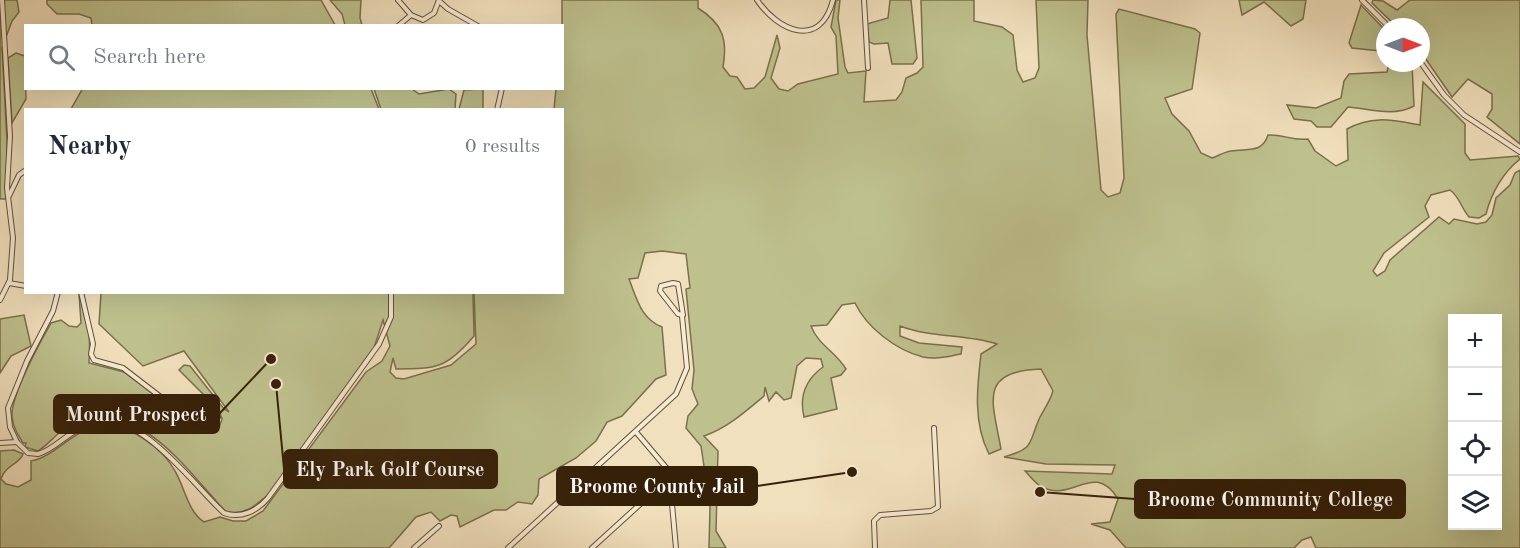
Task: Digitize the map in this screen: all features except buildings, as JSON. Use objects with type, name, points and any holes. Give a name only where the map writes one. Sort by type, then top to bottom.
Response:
[{"type":"street","points":[[0,300],[9,283],[13,238],[9,197],[10,136],[2,0]]},
{"type":"street","points":[[398,0],[417,19],[429,18],[439,0],[470,24]]},
{"type":"street","points":[[757,0],[776,23],[797,31],[811,28],[822,21],[833,0]]},
{"type":"street","points":[[864,0],[868,68]]},
{"type":"street","points":[[1362,0],[1380,18]]},
{"type":"street","points":[[400,24],[411,15]]},
{"type":"street","points":[[1427,72],[1444,95],[1464,115],[1520,152]]},
{"type":"street","points":[[497,108],[502,90]]},
{"type":"street","points":[[9,197],[19,175],[24,171]]},
{"type":"street","points":[[9,283],[24,286]]},
{"type":"street","points":[[508,548],[664,407],[682,384],[687,357],[682,316],[684,308],[678,284],[661,286],[661,293],[682,316]]},
{"type":"street","points":[[57,294],[49,320],[8,402],[10,427],[17,442],[28,453],[38,454],[73,430],[93,422],[119,423],[138,431],[150,440],[224,513],[232,516],[250,513],[268,498],[379,344],[391,317],[391,294]]},
{"type":"street","points":[[81,294],[93,344],[91,354],[94,360],[123,368],[162,398],[188,405],[210,417],[218,417]]},
{"type":"street","points":[[875,548],[874,521],[880,515],[931,511],[938,507],[934,428]]},
{"type":"street","points":[[636,432],[666,468],[670,477],[674,547]]},
{"type":"street","points":[[0,443],[17,442]]},
{"type":"street","points":[[592,548],[670,477]]},
{"type":"street","points":[[414,548],[439,526]]},
{"type":"green space","points":[[0,0],[17,0],[19,12],[12,21],[2,48],[7,141],[7,199],[0,199]]},
{"type":"green space","points":[[47,0],[321,0],[334,24],[92,24],[91,18],[79,14],[57,14],[47,4]]},
{"type":"green space","points":[[330,0],[361,0],[362,24],[345,24],[342,14]]},
{"type":"green space","points":[[562,0],[698,0],[698,8],[718,26],[724,40],[723,67],[730,76],[737,77],[745,89],[754,88],[765,77],[777,35],[780,48],[771,78],[779,89],[788,91],[798,84],[838,74],[836,36],[831,27],[836,0],[840,0],[838,18],[845,67],[848,73],[866,71],[864,102],[896,100],[902,92],[906,78],[923,67],[921,0],[974,0],[974,21],[1002,27],[1013,35],[1017,70],[1023,82],[1035,78],[1039,68],[1036,0],[1088,0],[1087,35],[1101,190],[1108,197],[1120,193],[1124,178],[1116,14],[1119,9],[1195,29],[1200,33],[1192,89],[1165,98],[1172,114],[1189,131],[1201,153],[1212,158],[1228,152],[1258,148],[1268,135],[1273,135],[1308,139],[1315,151],[1336,166],[1348,160],[1347,129],[1374,120],[1391,120],[1420,125],[1423,82],[1465,124],[1465,153],[1470,160],[1518,156],[1520,159],[1503,177],[1494,191],[1486,214],[1479,218],[1469,217],[1450,190],[1431,195],[1425,206],[1429,217],[1384,253],[1373,271],[1377,276],[1385,271],[1390,260],[1439,217],[1449,224],[1454,219],[1477,224],[1486,222],[1492,215],[1496,198],[1510,185],[1515,173],[1520,170],[1520,548],[1316,548],[1311,537],[1302,540],[1294,548],[1126,548],[1110,530],[1091,524],[1110,522],[1118,499],[1109,488],[1100,483],[1091,482],[1053,491],[1040,486],[1025,471],[1112,474],[1115,465],[1046,464],[1004,457],[1021,451],[1030,443],[1053,391],[1041,369],[1021,371],[1007,376],[998,383],[994,392],[993,404],[1001,449],[989,454],[978,417],[978,379],[981,354],[997,344],[900,326],[900,336],[919,343],[962,347],[961,354],[938,358],[923,357],[883,337],[867,321],[855,303],[842,305],[827,325],[811,326],[818,338],[846,369],[841,375],[831,378],[837,409],[804,417],[802,402],[805,389],[812,377],[823,367],[821,359],[806,358],[797,366],[791,398],[784,400],[776,392],[769,401],[765,387],[764,396],[750,408],[728,424],[704,436],[718,451],[716,531],[726,548],[709,548],[710,507],[701,446],[686,428],[688,416],[698,404],[692,389],[694,370],[686,289],[690,288],[686,254],[662,251],[645,253],[638,278],[629,279],[644,314],[662,327],[666,375],[656,379],[622,416],[607,422],[596,441],[576,458],[539,479],[538,495],[532,504],[518,502],[506,510],[494,510],[460,527],[457,516],[451,515],[440,521],[431,512],[416,517],[389,548],[0,548],[0,451],[14,450],[23,454],[6,470],[1,479],[6,484],[18,487],[31,480],[31,461],[40,459],[81,432],[100,425],[121,427],[132,432],[162,454],[175,471],[194,512],[204,522],[220,517],[233,521],[246,521],[263,511],[366,372],[382,361],[390,346],[383,320],[373,351],[271,492],[244,511],[225,511],[174,455],[155,438],[135,426],[113,419],[89,420],[63,430],[38,451],[25,447],[26,443],[23,443],[16,431],[12,417],[16,397],[51,323],[61,320],[69,326],[77,327],[81,323],[79,294],[88,319],[89,363],[124,372],[162,400],[198,411],[201,418],[197,425],[210,433],[219,428],[222,419],[219,410],[179,370],[184,365],[190,366],[224,409],[229,412],[184,351],[143,366],[99,324],[101,294],[473,294],[474,336],[465,347],[448,361],[432,367],[396,369],[393,358],[390,372],[396,378],[404,379],[451,365],[476,344],[474,294],[564,294],[564,108],[554,108],[556,90],[564,90]]},
{"type":"green space","points":[[890,0],[911,0],[917,58],[913,64],[892,64],[888,43],[869,42],[867,24],[888,18]]},
{"type":"green space","points":[[1239,0],[1306,0],[1303,19],[1291,26],[1264,2],[1242,15]]},
{"type":"green space","points":[[1373,0],[1383,1],[1397,10],[1410,0],[1520,0],[1520,144],[1487,117],[1492,109],[1492,94],[1468,79],[1452,97],[1430,65],[1430,18],[1388,18],[1372,3]]},
{"type":"green space","points":[[1361,5],[1376,21],[1376,50],[1352,48],[1349,43]]},
{"type":"green space","points":[[16,53],[24,56],[26,99],[12,123],[8,58]]},
{"type":"green space","points":[[1412,72],[1414,106],[1390,112],[1348,107],[1331,127],[1317,127],[1311,121],[1294,119],[1287,105],[1316,108],[1341,98],[1344,81],[1349,74]]},
{"type":"green space","points":[[82,90],[371,90],[379,108],[72,108]]},
{"type":"green space","points":[[374,90],[413,90],[419,94],[450,90],[456,94],[455,108],[381,108]]},
{"type":"green space","points":[[464,90],[483,90],[483,108],[459,108]]},
{"type":"green space","points":[[24,315],[31,346],[11,356],[0,373],[0,319]]},
{"type":"place","name":"Mount Prospect","points":[[271,359]]},
{"type":"place","name":"Ely Park Golf Course","points":[[276,384]]},
{"type":"place","name":"Broome County Jail","points":[[852,472]]},
{"type":"place","name":"Broome Community College","points":[[1040,492]]}]
